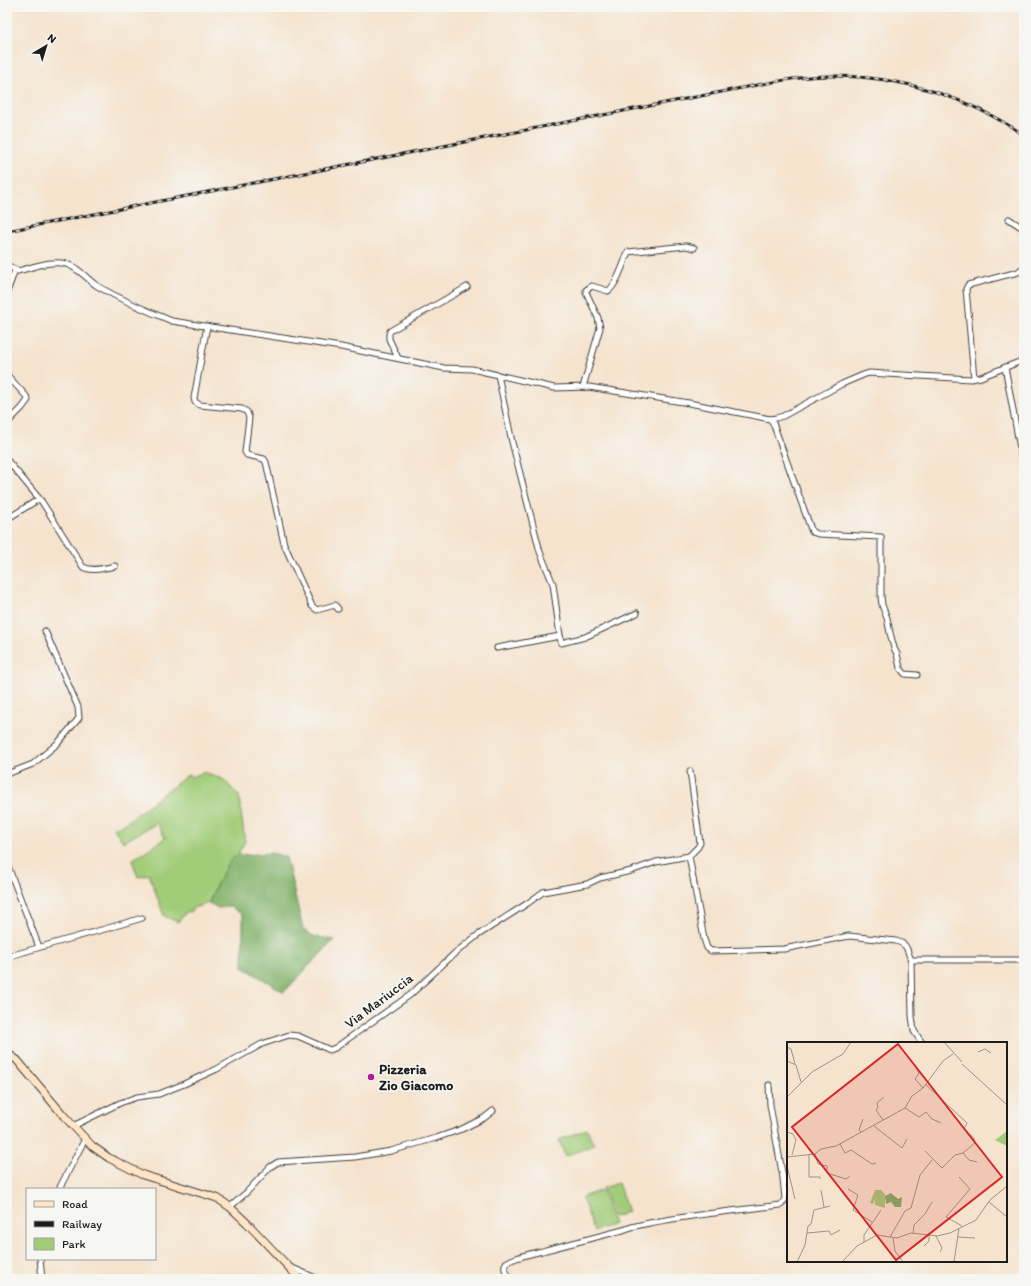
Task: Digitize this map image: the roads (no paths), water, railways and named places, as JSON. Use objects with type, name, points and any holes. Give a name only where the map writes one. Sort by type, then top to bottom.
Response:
[{"type":"main road","points":[[7,1053],[17,1060],[85,1139],[109,1158],[124,1167],[143,1175],[217,1198],[230,1207],[247,1223],[300,1279]]},
{"type":"street","points":[[1010,219],[1024,228]]},
{"type":"street","points":[[584,388],[600,328],[598,318],[586,290],[592,286],[596,286],[608,291],[614,283],[628,252],[686,246],[694,248]]},
{"type":"street","points":[[7,265],[18,271],[41,264],[65,264],[72,266],[98,286],[154,314],[172,321],[341,347],[444,368],[472,369],[554,388],[589,387],[689,403],[770,419],[782,416],[842,384],[869,373],[965,379],[981,377],[1024,360]]},
{"type":"street","points":[[974,378],[966,289],[968,285],[1018,272],[1024,267]]},
{"type":"street","points":[[7,292],[15,270]]},
{"type":"street","points":[[398,358],[389,339],[390,331],[466,287]]},
{"type":"street","points":[[207,326],[194,398],[195,402],[200,405],[242,409],[247,412],[249,418],[245,452],[247,455],[264,459],[266,462],[284,544],[312,606],[317,610],[335,605],[338,609]]},
{"type":"street","points":[[1005,367],[1024,470]]},
{"type":"street","points":[[7,375],[28,400],[7,423]]},
{"type":"street","points":[[498,375],[512,442],[539,546],[553,584],[561,643],[585,636],[637,613]]},
{"type":"street","points":[[770,419],[773,423],[812,532],[818,534],[881,537],[882,605],[886,613],[900,668],[905,674],[917,675]]},
{"type":"street","points":[[7,460],[39,499],[83,567],[86,569],[94,569],[115,566]]},
{"type":"street","points":[[7,519],[39,499]]},
{"type":"street","points":[[7,774],[33,764],[58,743],[79,718],[78,708],[45,631]]},
{"type":"street","points":[[497,648],[560,636]]},
{"type":"street","points":[[690,771],[700,843],[689,856],[704,939],[707,948],[712,951],[784,949],[849,936],[902,943],[905,945],[911,960],[912,1016],[914,1031],[921,1042]]},
{"type":"street","name":"Via Mariuccia","points":[[73,1126],[120,1103],[137,1097],[159,1094],[184,1084],[217,1069],[262,1044],[289,1035],[298,1036],[330,1050],[335,1048],[410,995],[454,953],[542,892],[587,884],[600,878],[631,871],[656,862],[689,856]]},
{"type":"street","points":[[7,864],[40,947]]},
{"type":"street","points":[[7,957],[99,932],[142,918]]},
{"type":"street","points":[[911,960],[1024,960]]},
{"type":"street","points":[[511,1279],[504,1267],[508,1262],[574,1242],[624,1230],[637,1225],[662,1220],[781,1205],[785,1199],[783,1178],[770,1105],[769,1085]]},
{"type":"street","points":[[230,1207],[247,1192],[270,1167],[278,1162],[343,1158],[392,1151],[462,1129],[484,1118],[492,1111]]},
{"type":"street","points":[[60,1188],[85,1139]]},
{"type":"street","points":[[40,1260],[42,1279]]},
{"type":"street","points":[[287,1266],[318,1279]]},
{"type":"railway","points":[[7,231],[752,86],[811,77],[857,77],[882,79],[907,84],[956,99],[980,110],[1024,135]]},
{"type":"place","name":"Pizzeria Zio Giacomo","points":[[371,1077]]}]
